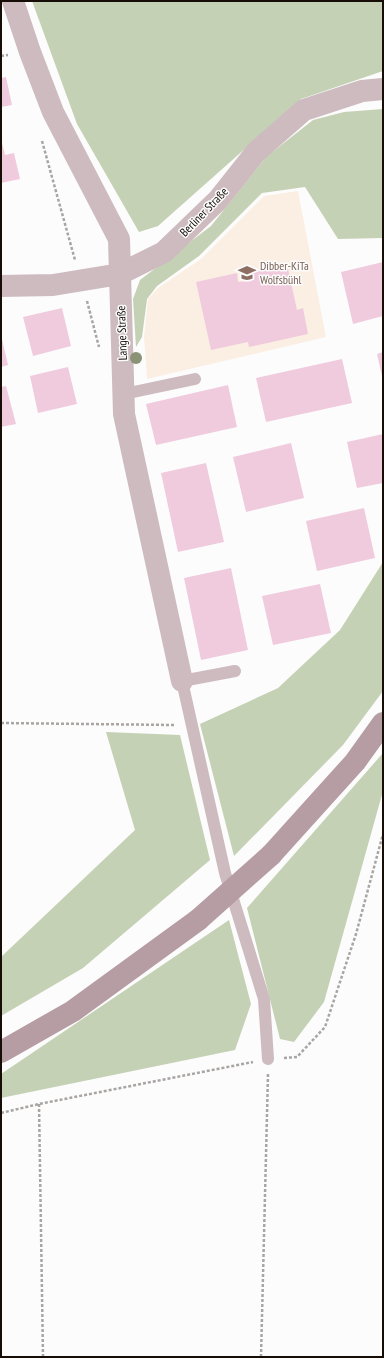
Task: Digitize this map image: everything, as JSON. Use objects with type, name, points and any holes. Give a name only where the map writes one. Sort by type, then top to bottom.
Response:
[{"type":"main road","points":[[1,1052],[73,1011],[198,920],[271,855],[354,762],[383,723]]},
{"type":"street","name":"Lange Straße","points":[[13,1],[30,52],[53,112],[119,239],[124,414],[182,681]]},
{"type":"street","name":"Berliner Straße","points":[[1,286],[53,285],[120,274],[164,252],[218,200],[256,152],[304,110],[362,91],[383,89]]},
{"type":"lane","points":[[124,394],[195,379]]},
{"type":"lane","points":[[235,670],[182,681],[226,874],[264,999],[268,1059]]},
{"type":"path","points":[[41,137],[101,354]]},
{"type":"path","points":[[1,723],[191,725]]},
{"type":"path","points":[[1,1113],[39,1104],[268,1059],[297,1057],[325,1027],[356,934],[383,834]]},
{"type":"path","points":[[261,1357],[268,1059]]},
{"type":"path","points":[[39,1104],[43,1357]]},
{"type":"shaded area","name":"Dibber-KiTa Wolfsbühl","points":[[298,191],[326,337],[147,379],[144,337],[148,299],[158,288],[201,259],[264,196]]},
{"type":"green space","points":[[32,1],[383,1],[383,71],[301,99],[158,226],[139,232],[77,124]]},
{"type":"green space","points":[[383,109],[383,238],[338,239],[305,187],[262,193],[199,256],[157,286],[147,299],[142,337],[136,347],[133,299],[140,280],[211,226],[266,157],[313,120],[344,112]]},
{"type":"green space","points":[[383,562],[383,691],[343,745],[234,856],[200,724],[278,688],[340,630]]},
{"type":"green space","points":[[106,732],[180,735],[210,860],[83,968],[1,1016],[1,957],[135,830]]},
{"type":"green space","points":[[383,753],[383,791],[324,1002],[294,1042],[280,1039],[247,908]]},
{"type":"green space","points":[[229,920],[251,1004],[235,1050],[1,1098],[1,1074]]},
{"type":"building","points":[[6,77],[12,105],[1,107],[1,78]]},
{"type":"building","points":[[1,139],[5,155],[14,153],[20,179],[1,183]]},
{"type":"building","points":[[383,262],[383,316],[353,324],[341,272]]},
{"type":"building","points":[[287,264],[297,310],[303,308],[308,334],[249,347],[248,342],[211,350],[196,282],[237,273],[238,282],[246,281],[244,273]]},
{"type":"building","points":[[62,308],[71,346],[33,356],[23,317]]},
{"type":"building","points":[[2,339],[8,365],[1,367],[1,340]]},
{"type":"building","points":[[383,352],[383,376],[382,376],[377,354]]},
{"type":"building","points":[[342,359],[352,403],[266,422],[256,378]]},
{"type":"building","points":[[68,367],[77,404],[38,413],[30,376]]},
{"type":"building","points":[[228,385],[237,427],[156,445],[146,404]]},
{"type":"building","points":[[6,386],[16,424],[1,427],[1,387]]},
{"type":"building","points":[[383,434],[383,483],[357,488],[347,442]]},
{"type":"building","points":[[291,443],[304,498],[246,512],[233,457]]},
{"type":"building","points":[[206,463],[224,542],[178,552],[161,473]]},
{"type":"building","points":[[364,508],[375,558],[317,571],[306,521]]},
{"type":"building","points":[[231,568],[248,650],[201,660],[184,578]]},
{"type":"building","points":[[320,584],[331,633],[273,645],[262,596]]},
{"type":"place","name":"Dibber-KiTa Wolfsbühl","points":[[247,273]]}]
